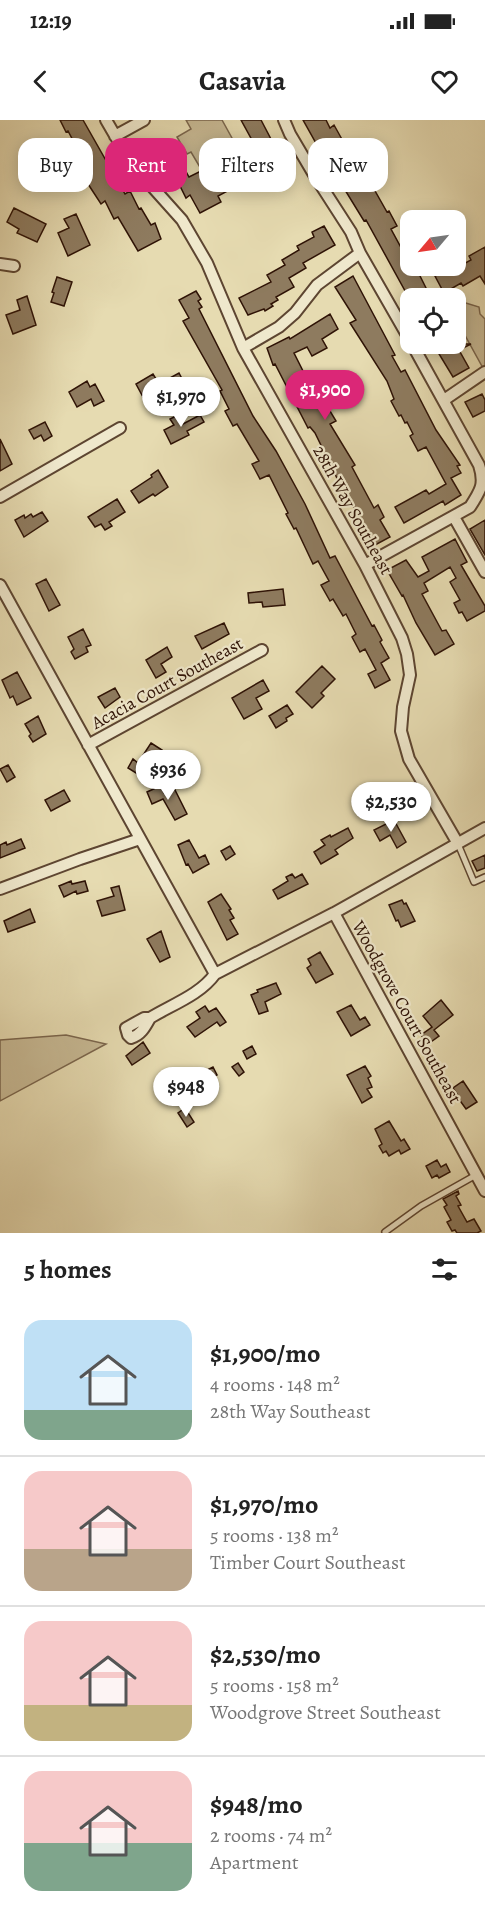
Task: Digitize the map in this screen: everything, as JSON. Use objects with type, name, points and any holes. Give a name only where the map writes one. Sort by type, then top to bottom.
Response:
[{"type":"street","name":"28th Way Southeast","points":[[106,120],[131,163],[182,220],[207,263],[243,348],[365,565],[402,638],[410,675],[403,706],[401,731],[409,759],[457,842]]},
{"type":"street","points":[[115,136],[144,120]]},
{"type":"street","points":[[284,120],[312,173],[351,232],[360,254],[400,324]]},
{"type":"street","points":[[243,348],[279,327],[295,313],[317,285],[360,254]]},
{"type":"street","points":[[0,264],[14,266]]},
{"type":"street","points":[[365,565],[470,507],[480,493],[483,479],[479,465],[417,354]]},
{"type":"street","points":[[444,400],[485,372]]},
{"type":"street","points":[[0,497],[120,428]]},
{"type":"street","points":[[454,517],[485,572]]},
{"type":"street","points":[[0,585],[215,974]]},
{"type":"street","name":"Acacia Court Southeast","points":[[88,745],[262,650]]},
{"type":"street","points":[[150,1018],[195,992],[210,981],[215,974],[334,913],[485,828]]},
{"type":"street","points":[[0,889],[140,839]]},
{"type":"street","name":"Woodgrove Court Southeast","points":[[334,913],[485,1191]]},
{"type":"lane","points":[[457,842],[474,882],[485,877]]},
{"type":"lane","points":[[385,1232],[448,1190],[476,1175]]},
{"type":"shaded area","points":[[186,120],[222,120],[232,138],[199,138],[199,166],[191,152],[187,154],[187,138],[177,137],[191,129]]},
{"type":"shaded area","points":[[466,303],[479,307],[480,314],[485,319],[485,365],[483,368],[466,337]]},
{"type":"shaded area","points":[[66,1035],[106,1044],[0,1101],[0,1040]]},
{"type":"building","points":[[60,120],[83,120],[105,159],[105,192],[124,192],[125,194],[130,192],[151,225],[155,223],[161,239],[138,251],[118,217],[114,219],[105,201],[101,204],[93,192],[93,138],[72,138],[68,131],[66,132]]},
{"type":"building","points":[[241,120],[261,120],[270,138],[251,138]]},
{"type":"building","points":[[303,120],[326,120],[330,128],[334,125],[341,138],[313,138]]},
{"type":"building","points":[[199,172],[199,192],[225,192],[218,196],[221,202],[200,213],[190,195],[186,198],[183,192],[187,192],[187,173],[189,177]]},
{"type":"building","points":[[346,192],[376,192],[397,226],[391,229],[400,246],[400,276],[420,276],[426,288],[403,288],[366,220],[364,221]]},
{"type":"building","points":[[14,208],[46,224],[37,242],[17,233],[19,229],[7,222]]},
{"type":"building","points":[[76,214],[90,245],[68,256],[58,233],[69,228],[64,219]]},
{"type":"building","points":[[324,226],[335,245],[303,263],[306,268],[289,278],[294,287],[276,297],[278,300],[271,304],[273,306],[265,311],[264,309],[248,315],[239,298],[271,282],[267,275],[285,265],[282,260],[299,250],[297,246],[314,237],[312,232]]},
{"type":"building","points":[[485,247],[485,284],[480,276],[463,286],[461,283],[452,288],[441,288],[435,276],[466,276],[466,263],[471,260],[469,256]]},
{"type":"building","points":[[353,276],[395,355],[392,356],[401,372],[405,370],[436,430],[460,465],[457,466],[461,473],[451,478],[461,495],[445,505],[443,501],[404,523],[395,507],[426,490],[429,494],[446,484],[426,447],[418,451],[410,436],[413,434],[407,422],[405,423],[401,415],[399,416],[391,401],[394,399],[387,381],[350,323],[356,320],[335,287]]},
{"type":"building","points":[[57,277],[72,282],[64,306],[51,302]]},
{"type":"building","points":[[196,291],[201,299],[198,301],[202,307],[199,309],[253,416],[276,451],[305,504],[330,558],[335,556],[372,626],[374,625],[382,640],[380,642],[389,658],[381,663],[390,680],[375,688],[368,674],[376,670],[365,649],[360,652],[352,637],[356,634],[346,614],[343,616],[333,599],[330,601],[321,585],[329,581],[318,561],[313,564],[296,528],[294,529],[286,514],[288,513],[269,475],[260,479],[252,464],[259,461],[237,424],[233,426],[225,411],[229,409],[220,391],[222,390],[183,321],[189,318],[179,300]]},
{"type":"building","points":[[27,296],[36,325],[13,334],[6,315],[20,310],[17,300]]},
{"type":"building","points":[[330,314],[338,329],[322,339],[327,348],[312,356],[307,347],[294,353],[303,371],[300,373],[311,393],[315,390],[324,408],[327,406],[336,421],[330,424],[355,465],[352,467],[374,508],[378,505],[384,517],[380,520],[390,537],[375,545],[365,531],[352,504],[350,505],[315,433],[310,427],[308,428],[275,364],[273,365],[267,348],[289,337],[290,339]]},
{"type":"building","points":[[439,354],[461,354],[469,368],[453,377]]},
{"type":"building","points":[[179,373],[189,392],[177,399],[172,390],[156,399],[152,392],[143,397],[136,384],[153,374],[159,384]]},
{"type":"building","points":[[87,381],[90,387],[95,384],[104,401],[94,406],[91,399],[77,407],[69,392]]},
{"type":"building","points":[[482,394],[485,400],[485,411],[473,417],[465,402]]},
{"type":"building","points":[[178,415],[183,424],[200,415],[204,422],[187,431],[189,435],[171,444],[164,430],[174,425],[170,419]]},
{"type":"building","points":[[45,422],[52,436],[44,441],[41,435],[34,439],[29,430]]},
{"type":"building","points":[[0,439],[12,464],[0,471]]},
{"type":"building","points":[[158,470],[168,487],[139,503],[131,491],[152,477],[151,475]]},
{"type":"building","points":[[117,499],[125,512],[109,522],[112,526],[105,530],[101,524],[95,527],[88,517]]},
{"type":"building","points":[[42,512],[48,521],[24,537],[15,520],[24,515],[25,518],[31,514],[33,517]]},
{"type":"building","points":[[485,520],[485,555],[470,529]]},
{"type":"building","points":[[455,539],[467,562],[461,565],[485,606],[485,611],[467,621],[462,612],[459,613],[454,603],[460,600],[450,582],[456,578],[450,567],[424,583],[428,591],[422,594],[442,631],[446,630],[454,644],[435,655],[387,570],[406,560],[418,577],[429,571],[422,557]]},
{"type":"building","points":[[46,579],[60,605],[49,611],[36,584]]},
{"type":"building","points":[[283,589],[285,605],[263,607],[262,602],[249,603],[248,593]]},
{"type":"building","points":[[224,623],[229,634],[202,649],[195,636]]},
{"type":"building","points":[[83,629],[91,645],[86,647],[88,652],[75,659],[71,652],[74,649],[68,637]]},
{"type":"building","points":[[167,647],[172,657],[161,664],[166,672],[156,678],[146,660]]},
{"type":"building","points":[[322,666],[335,679],[321,693],[324,696],[312,708],[296,692]]},
{"type":"building","points":[[17,672],[31,698],[17,705],[13,696],[10,698],[2,680]]},
{"type":"building","points":[[263,680],[269,691],[256,698],[262,709],[244,719],[232,698]]},
{"type":"building","points":[[115,688],[120,697],[105,708],[98,697]]},
{"type":"building","points":[[287,705],[293,714],[276,728],[269,716]]},
{"type":"building","points":[[38,716],[46,734],[33,742],[25,724]]},
{"type":"building","points":[[151,743],[162,750],[144,778],[128,768],[133,759],[138,763]]},
{"type":"building","points":[[8,765],[15,777],[7,782],[0,769]]},
{"type":"building","points":[[160,786],[164,793],[174,788],[187,814],[175,820],[163,799],[152,804],[147,792]]},
{"type":"building","points":[[64,790],[70,801],[51,811],[45,800]]},
{"type":"building","points":[[394,820],[406,842],[397,848],[390,835],[380,841],[374,830]]},
{"type":"building","points":[[348,828],[353,838],[335,850],[338,854],[321,864],[314,852],[325,845],[321,840]]},
{"type":"building","points":[[21,839],[25,848],[0,858],[0,845],[6,842],[7,845]]},
{"type":"building","points":[[189,840],[199,858],[205,855],[209,864],[193,873],[188,864],[186,865],[178,845]]},
{"type":"building","points":[[230,846],[235,854],[226,860],[221,851]]},
{"type":"building","points":[[485,855],[485,868],[477,871],[472,861]]},
{"type":"building","points":[[292,874],[295,878],[302,874],[308,884],[278,899],[273,890],[288,881],[286,877]]},
{"type":"building","points":[[71,881],[72,884],[85,881],[88,891],[77,894],[76,891],[64,897],[59,886]]},
{"type":"building","points":[[119,886],[125,910],[102,916],[97,901],[114,896],[111,888]]},
{"type":"building","points":[[221,894],[231,909],[229,910],[234,918],[230,920],[238,934],[227,940],[208,902]]},
{"type":"building","points":[[402,900],[404,904],[406,903],[415,921],[401,927],[389,905]]},
{"type":"building","points":[[30,909],[35,922],[8,932],[4,921]]},
{"type":"building","points":[[161,931],[170,957],[160,962],[147,939]]},
{"type":"building","points":[[320,952],[333,974],[316,983],[307,968],[311,965],[308,959]]},
{"type":"building","points":[[276,983],[281,994],[265,1002],[268,1011],[259,1014],[251,995],[258,992],[257,990]]},
{"type":"building","points":[[441,1000],[453,1015],[434,1030],[439,1036],[428,1044],[421,1035],[432,1027],[423,1016]]},
{"type":"building","points":[[351,1005],[360,1020],[365,1017],[370,1025],[351,1036],[337,1012]]},
{"type":"building","points":[[205,1006],[209,1012],[216,1008],[226,1022],[220,1026],[217,1022],[195,1037],[187,1027],[200,1018],[196,1012]]},
{"type":"building","points":[[143,1042],[150,1053],[132,1065],[126,1056]]},
{"type":"building","points":[[252,1046],[256,1054],[247,1059],[243,1051]]},
{"type":"building","points":[[238,1063],[244,1072],[239,1076],[232,1067]]},
{"type":"building","points":[[365,1066],[371,1076],[368,1078],[372,1087],[367,1089],[372,1097],[362,1103],[347,1075]]},
{"type":"building","points":[[213,1067],[217,1075],[203,1082],[199,1074]]},
{"type":"building","points":[[463,1081],[477,1102],[466,1109],[453,1088]]},
{"type":"building","points":[[185,1108],[194,1122],[187,1127],[178,1113]]},
{"type":"building","points":[[389,1121],[401,1141],[404,1139],[410,1149],[401,1154],[399,1150],[389,1156],[386,1151],[383,1153],[379,1146],[382,1144],[375,1129]]},
{"type":"building","points":[[437,1160],[441,1167],[446,1164],[450,1172],[439,1178],[437,1175],[432,1178],[426,1166]]},
{"type":"building","points":[[458,1191],[459,1194],[456,1196],[461,1205],[458,1206],[467,1222],[474,1219],[481,1231],[457,1233],[455,1230],[452,1231],[447,1222],[451,1220],[444,1207],[447,1205],[443,1199]]}]
